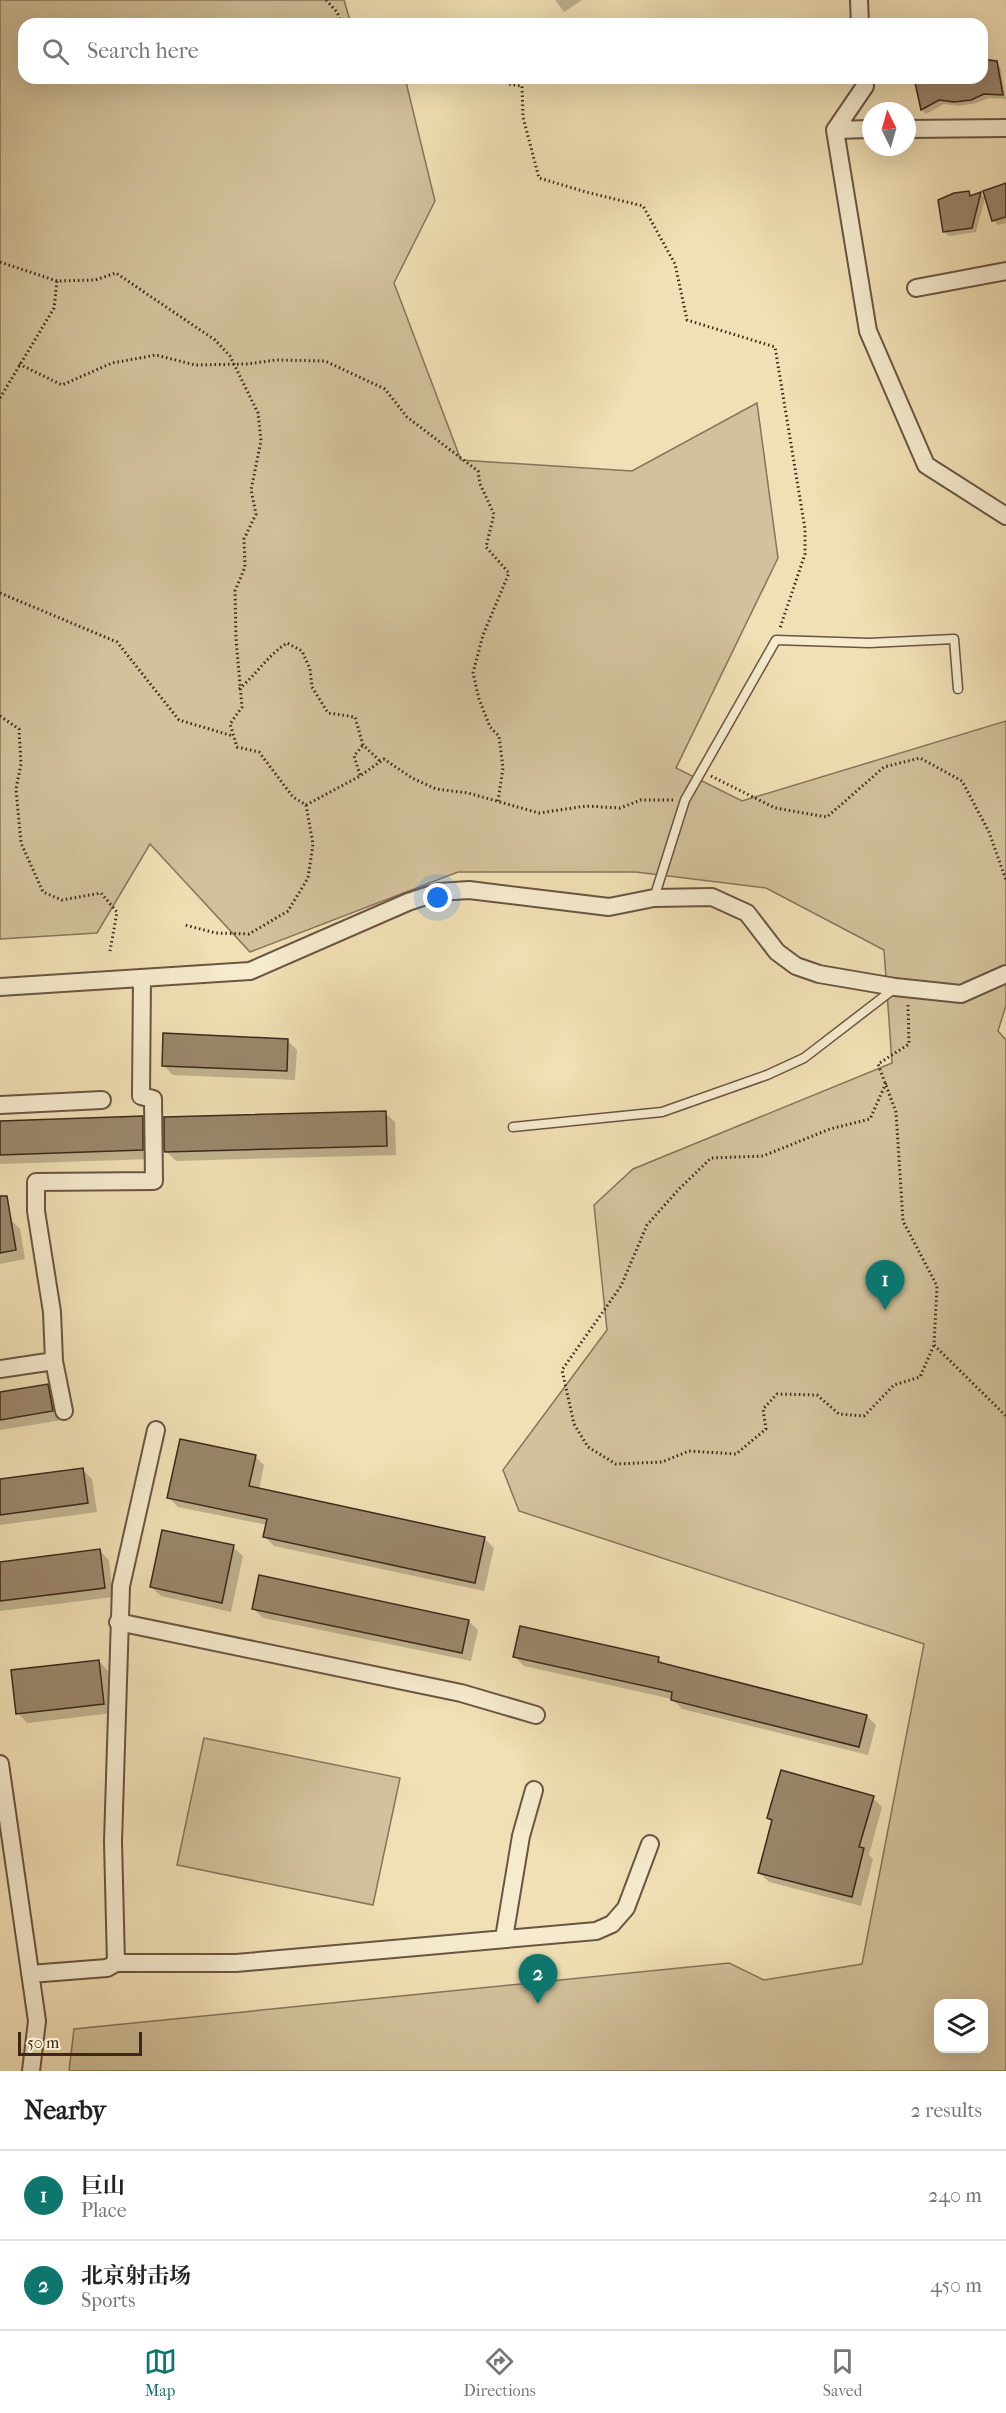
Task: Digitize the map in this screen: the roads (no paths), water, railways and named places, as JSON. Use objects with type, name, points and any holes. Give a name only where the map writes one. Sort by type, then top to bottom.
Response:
[{"type":"street","points":[[859,0],[860,18]]},
{"type":"street","points":[[865,84],[865,87],[835,130],[868,332],[926,465],[1006,516]]},
{"type":"street","points":[[835,130],[862,129]]},
{"type":"street","points":[[916,129],[1006,129]]},
{"type":"street","points":[[916,288],[1006,272]]},
{"type":"street","points":[[0,987],[250,971],[408,902],[438,892],[469,890],[609,907],[654,898],[712,897],[747,913],[777,952],[796,966],[819,975],[902,988],[961,994],[1006,974]]},
{"type":"street","points":[[64,1411],[54,1361],[52,1312],[36,1211],[36,1182],[154,1180],[153,1099],[141,1096],[142,978]]},
{"type":"street","points":[[0,1105],[102,1100]]},
{"type":"street","points":[[0,1369],[54,1361]]},
{"type":"street","points":[[116,1963],[113,1842],[118,1622],[121,1586],[156,1430]]},
{"type":"street","points":[[118,1622],[460,1693],[536,1715]]},
{"type":"street","points":[[0,1764],[37,2020],[31,2071]]},
{"type":"street","points":[[504,1938],[521,1836],[534,1790]]},
{"type":"street","points":[[30,1974],[107,1968],[116,1963],[236,1963],[596,1931],[612,1924],[626,1908],[650,1844]]},
{"type":"lane","points":[[654,898],[685,801],[776,640],[869,643],[954,639],[958,689]]},
{"type":"lane","points":[[513,1127],[662,1112],[767,1075],[804,1058],[902,988]]},
{"type":"place","name":"巨山","points":[[885,1310]]},
{"type":"place","name":"北京射击场","points":[[538,2004]]}]
